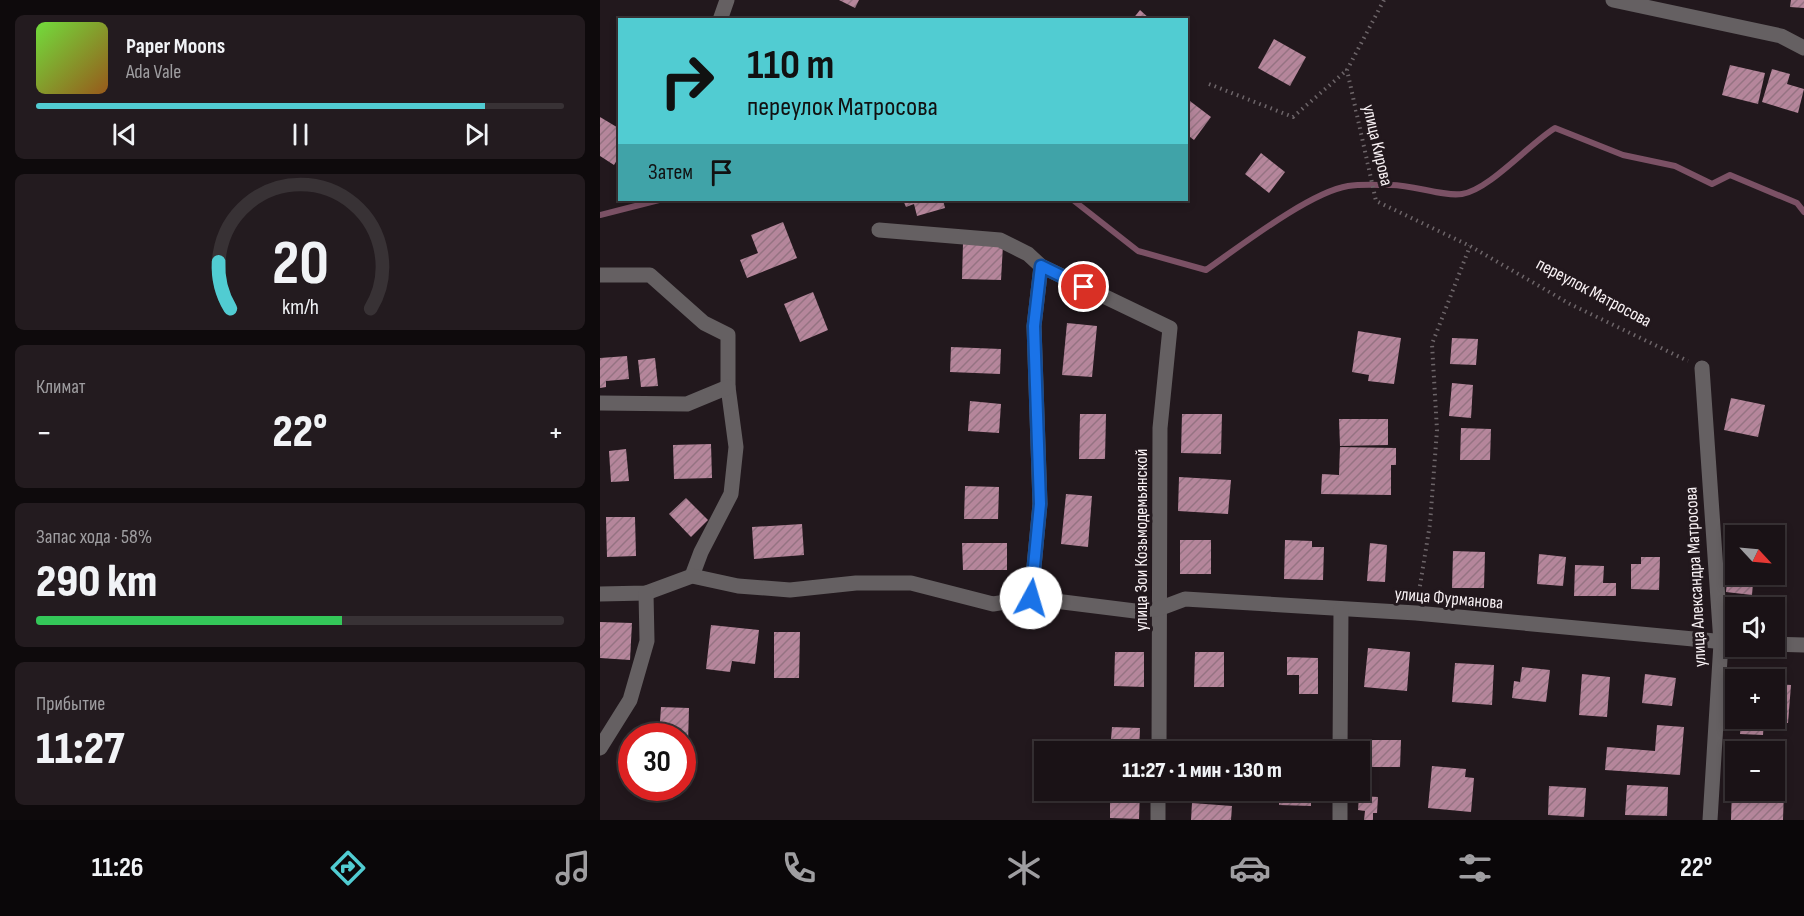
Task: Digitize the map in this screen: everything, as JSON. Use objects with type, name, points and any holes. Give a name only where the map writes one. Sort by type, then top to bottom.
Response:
[{"type":"street","points":[[721,18],[727,0]]},
{"type":"street","points":[[1613,0],[1780,36],[1804,48]]},
{"type":"street","points":[[1685,15],[1689,0]]},
{"type":"street","points":[[879,230],[1000,240],[1028,254],[1041,266],[1034,326],[1040,504],[1031,598]]},
{"type":"street","name":"улица Зои Козьмодемьянской","points":[[1041,266],[1170,328],[1160,428],[1159,741]]},
{"type":"street","points":[[600,275],[650,275],[704,323],[728,335],[728,387],[736,447],[731,494],[701,552],[692,576],[646,593],[600,594]]},
{"type":"street","name":"улица Александра Матросова","points":[[1702,368],[1725,611]]},
{"type":"street","points":[[600,403],[687,404],[728,387]]},
{"type":"street","name":"улица Фурманова","points":[[692,576],[738,586],[790,590],[856,583],[911,583],[993,604],[1031,598],[1135,611],[1161,608],[1185,599],[1341,609],[1725,643]]},
{"type":"street","points":[[600,748],[630,700],[647,641],[646,593]]},
{"type":"street","points":[[1340,741],[1341,609]]},
{"type":"street","points":[[1785,644],[1804,645]]},
{"type":"street","name":"улица Александра Матросова","points":[[1710,820],[1727,657]]},
{"type":"street","points":[[1158,801],[1158,820]]},
{"type":"street","points":[[1340,801],[1340,820]]},
{"type":"path","points":[[1209,84],[1293,117],[1347,70],[1384,0]]},
{"type":"path","name":"улица Кирова","points":[[1347,70],[1376,201],[1470,246]]},
{"type":"path","points":[[1416,614],[1430,524],[1437,429],[1432,344],[1470,246]]},
{"type":"path","name":"переулок Матросова","points":[[1470,246],[1570,304],[1702,368]]},
{"type":"building","points":[[839,0],[859,0],[855,8]]},
{"type":"building","points":[[1791,0],[1804,0],[1804,8],[1790,7]]},
{"type":"building","points":[[1140,10],[1149,18],[1134,18]]},
{"type":"building","points":[[1274,39],[1306,57],[1290,86],[1258,68]]},
{"type":"building","points":[[1730,65],[1765,73],[1758,104],[1722,95]]},
{"type":"building","points":[[1772,69],[1790,74],[1787,84],[1804,89],[1798,113],[1762,102]]},
{"type":"building","points":[[1188,100],[1211,117],[1194,140],[1188,136]]},
{"type":"building","points":[[600,117],[618,128],[618,158],[614,165],[600,156]]},
{"type":"building","points":[[1261,153],[1285,172],[1269,193],[1245,174]]},
{"type":"building","points":[[903,201],[943,201],[945,208],[917,216],[914,204],[906,207]]},
{"type":"building","points":[[783,222],[797,258],[747,278],[740,260],[758,253],[751,235]]},
{"type":"building","points":[[963,243],[1003,245],[1001,280],[962,279]]},
{"type":"building","points":[[813,292],[828,330],[800,342],[784,304]]},
{"type":"building","points":[[1067,323],[1097,326],[1092,377],[1062,375]]},
{"type":"building","points":[[1358,331],[1401,338],[1394,384],[1368,381],[1369,375],[1352,372]]},
{"type":"building","points":[[1452,338],[1478,339],[1476,365],[1450,364]]},
{"type":"building","points":[[951,347],[1001,349],[1000,374],[950,372]]},
{"type":"building","points":[[627,356],[629,379],[606,381],[606,387],[600,388],[600,358]]},
{"type":"building","points":[[655,358],[658,386],[641,387],[638,360]]},
{"type":"building","points":[[1452,383],[1473,385],[1471,418],[1449,416]]},
{"type":"building","points":[[1731,398],[1765,405],[1758,437],[1724,430]]},
{"type":"building","points":[[970,401],[1001,404],[999,433],[968,431]]},
{"type":"building","points":[[1080,414],[1106,414],[1105,459],[1079,459]]},
{"type":"building","points":[[1182,414],[1222,414],[1221,454],[1181,453]]},
{"type":"building","points":[[1339,419],[1388,419],[1388,445],[1340,446]]},
{"type":"building","points":[[1461,428],[1491,429],[1490,460],[1460,460]]},
{"type":"building","points":[[711,444],[712,478],[674,479],[673,445]]},
{"type":"building","points":[[1340,447],[1396,448],[1396,465],[1391,465],[1391,495],[1321,494],[1322,474],[1339,475]]},
{"type":"building","points":[[626,449],[629,481],[611,482],[609,451]]},
{"type":"building","points":[[1179,477],[1231,480],[1228,514],[1178,511]]},
{"type":"building","points":[[965,486],[999,487],[998,519],[964,519]]},
{"type":"building","points":[[1066,494],[1092,496],[1088,547],[1061,544]]},
{"type":"building","points":[[686,498],[708,520],[691,537],[669,514]]},
{"type":"building","points":[[606,517],[635,517],[636,556],[607,557]]},
{"type":"building","points":[[802,524],[804,555],[754,559],[752,527]]},
{"type":"building","points":[[1180,540],[1211,540],[1211,574],[1180,574]]},
{"type":"building","points":[[1285,540],[1312,541],[1312,547],[1324,547],[1323,580],[1284,579]]},
{"type":"building","points":[[962,543],[1007,543],[1007,570],[963,570]]},
{"type":"building","points":[[1370,543],[1387,545],[1385,582],[1367,581]]},
{"type":"building","points":[[1453,551],[1485,552],[1484,588],[1452,588]]},
{"type":"building","points":[[1539,554],[1566,557],[1563,586],[1537,584]]},
{"type":"building","points":[[1641,557],[1660,557],[1659,590],[1631,589],[1631,564],[1641,564]]},
{"type":"building","points":[[1575,565],[1604,566],[1603,583],[1616,583],[1616,596],[1574,596]]},
{"type":"building","points":[[1727,585],[1753,585],[1752,595],[1726,592]]},
{"type":"building","points":[[600,622],[632,623],[630,660],[600,658]]},
{"type":"building","points":[[711,625],[759,630],[755,664],[732,661],[730,672],[706,669]]},
{"type":"building","points":[[774,632],[800,632],[799,678],[774,678]]},
{"type":"building","points":[[1368,648],[1410,652],[1407,691],[1364,687]]},
{"type":"building","points":[[1115,652],[1144,652],[1144,687],[1114,686]]},
{"type":"building","points":[[1195,652],[1224,652],[1224,687],[1194,687]]},
{"type":"building","points":[[1287,657],[1318,658],[1318,694],[1299,694],[1299,675],[1287,675]]},
{"type":"building","points":[[1455,663],[1494,665],[1492,705],[1452,702]]},
{"type":"building","points":[[1522,667],[1550,670],[1546,702],[1512,698],[1514,681],[1520,682]]},
{"type":"building","points":[[1582,674],[1610,677],[1607,717],[1579,715]]},
{"type":"building","points":[[1645,674],[1676,678],[1672,706],[1642,703]]},
{"type":"building","points":[[1785,685],[1791,685],[1788,723],[1785,723]]},
{"type":"building","points":[[661,707],[689,708],[689,723],[660,723]]},
{"type":"building","points":[[1657,725],[1684,727],[1680,775],[1605,770],[1607,747],[1655,751]]},
{"type":"building","points":[[1112,727],[1140,728],[1139,741],[1111,741]]},
{"type":"building","points":[[1740,729],[1763,729],[1763,735],[1740,734]]},
{"type":"building","points":[[1401,740],[1400,767],[1370,767],[1369,741]]},
{"type":"building","points":[[1432,766],[1466,769],[1465,777],[1474,778],[1471,812],[1428,808]]},
{"type":"building","points":[[1627,785],[1668,787],[1667,816],[1625,815]]},
{"type":"building","points":[[1549,786],[1586,788],[1584,817],[1548,815]]},
{"type":"building","points":[[1370,797],[1378,797],[1377,813],[1373,813],[1373,820],[1364,820],[1365,811],[1358,810],[1359,801],[1370,801]]},
{"type":"building","points":[[1110,801],[1140,801],[1139,819],[1110,818]]},
{"type":"building","points":[[1279,801],[1311,801],[1311,806],[1279,805]]},
{"type":"building","points":[[1732,801],[1784,801],[1783,820],[1731,820]]},
{"type":"building","points":[[1192,803],[1232,806],[1231,820],[1191,820]]},
{"type":"waterway","points":[[1074,201],[1138,251],[1206,270],[1295,209],[1332,190],[1348,186],[1398,185],[1454,194],[1473,191],[1496,176],[1555,128],[1623,155],[1675,166],[1712,184],[1730,175],[1797,203],[1804,212]]},
{"type":"waterway","points":[[600,215],[655,201]]},
{"type":"route","points":[[1031,598],[1040,504],[1034,326],[1041,266],[1084,287]]}]
